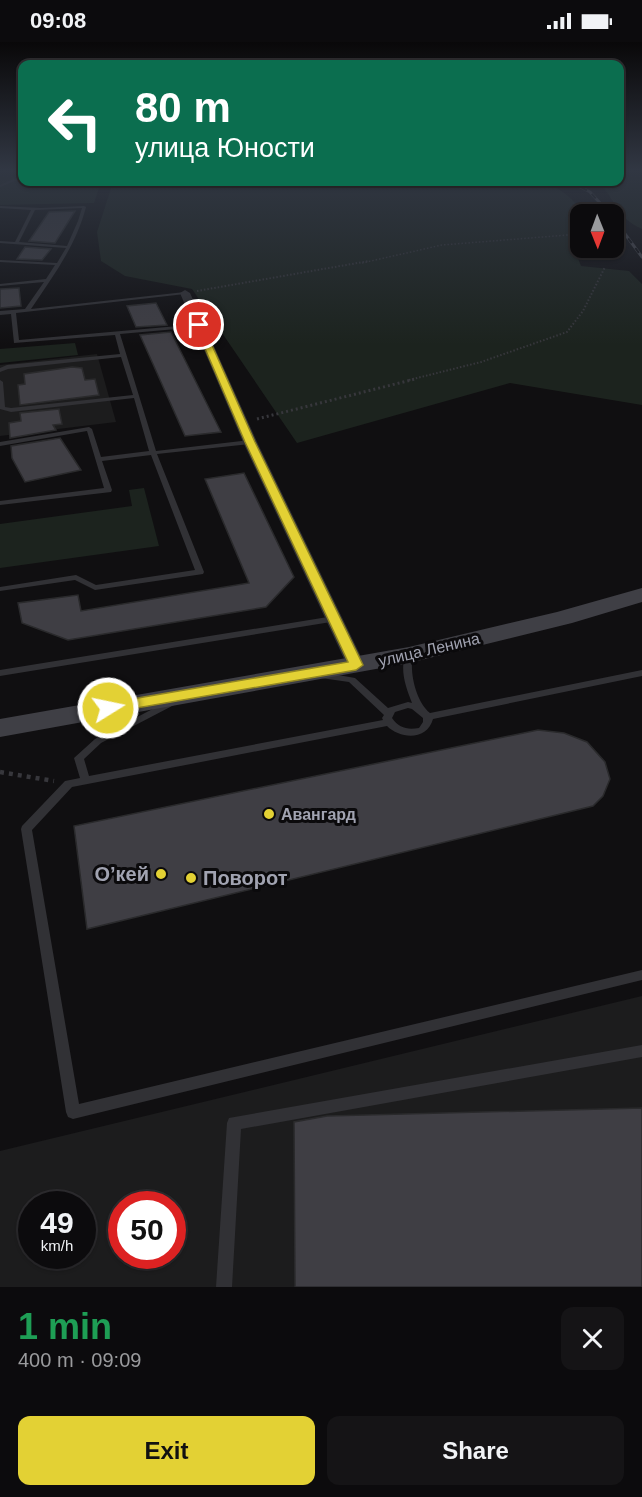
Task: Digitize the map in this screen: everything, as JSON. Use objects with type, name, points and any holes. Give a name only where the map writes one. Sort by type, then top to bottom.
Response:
[{"type":"main road","name":"улица Ленина","points":[[0,728],[409,655],[562,618],[642,595]]},
{"type":"street","points":[[185,293],[250,442],[356,665]]},
{"type":"lane","points":[[16,243],[23,228]]},
{"type":"lane","points":[[27,310],[79,228]]},
{"type":"lane","points":[[0,242],[68,247]]},
{"type":"lane","points":[[0,261],[58,264]]},
{"type":"lane","points":[[0,285],[47,280]]},
{"type":"lane","points":[[0,313],[185,293]]},
{"type":"lane","points":[[13,312],[16,342],[199,325]]},
{"type":"lane","points":[[0,589],[76,577],[95,588],[200,572],[153,452],[117,333]]},
{"type":"lane","points":[[0,370],[8,367],[124,355]]},
{"type":"lane","points":[[0,382],[2,408],[10,410],[136,396]]},
{"type":"lane","points":[[0,444],[89,429],[108,489],[0,503]]},
{"type":"lane","points":[[99,459],[250,442]]},
{"type":"lane","points":[[0,673],[334,619]]},
{"type":"lane","points":[[313,673],[352,680],[389,718],[396,730],[416,732],[426,726],[424,713],[408,681],[405,666],[409,655]]},
{"type":"lane","points":[[389,718],[391,710],[402,705],[415,706],[424,713],[642,673]]},
{"type":"lane","points":[[85,779],[79,758],[98,741],[190,693]]},
{"type":"lane","points":[[389,718],[85,779],[69,784],[26,828],[73,1112],[642,975]]},
{"type":"lane","points":[[224,1287],[234,1123],[642,1051]]},
{"type":"path","points":[[185,293],[343,267],[442,245],[570,235]]},
{"type":"path","points":[[242,423],[481,362],[567,332],[584,311],[605,267]]},
{"type":"path","points":[[0,772],[29,777]]},
{"type":"shaded area","points":[[98,228],[570,228],[570,258],[578,258],[581,266],[629,271],[642,284],[642,405],[510,383],[297,443],[192,289],[125,276],[101,261]]},
{"type":"shaded area","points":[[75,343],[78,355],[0,363],[0,349]]},
{"type":"shaded area","points":[[97,354],[116,422],[0,436],[0,365]]},
{"type":"shaded area","points":[[144,488],[159,546],[0,568],[0,524],[132,506],[129,490]]},
{"type":"shaded area","points":[[642,996],[642,1287],[0,1287],[0,1151]]},
{"type":"building","points":[[38,228],[64,228],[55,243],[29,241]]},
{"type":"building","points":[[25,247],[51,249],[42,260],[17,259]]},
{"type":"building","points":[[19,288],[21,306],[0,308],[0,289]]},
{"type":"building","points":[[156,303],[167,325],[136,327],[127,306]]},
{"type":"building","points":[[171,332],[221,432],[185,436],[140,335]]},
{"type":"building","points":[[72,367],[82,368],[85,380],[95,379],[99,395],[20,405],[18,385],[25,384],[24,374]]},
{"type":"building","points":[[59,409],[62,424],[53,425],[56,430],[10,438],[9,423],[21,421],[20,413]]},
{"type":"building","points":[[60,438],[81,470],[25,482],[12,458],[11,446]]},
{"type":"building","points":[[244,473],[294,577],[266,607],[68,640],[22,623],[18,603],[78,595],[81,611],[249,583],[205,479]]},
{"type":"building","name":"Поворот","points":[[538,730],[564,733],[587,742],[605,762],[610,779],[603,796],[593,806],[87,929],[74,826]]},
{"type":"building","points":[[642,1108],[642,1287],[295,1287],[294,1122],[327,1116]]},
{"type":"railway","points":[[624,233],[642,257]]},
{"type":"place","name":"Авангард","points":[[269,814]]},
{"type":"place","name":"О’кей","points":[[161,874]]},
{"type":"place","name":"Поворот","points":[[191,878]]},
{"type":"route","points":[[108,708],[356,665],[250,442],[199,325]]}]
